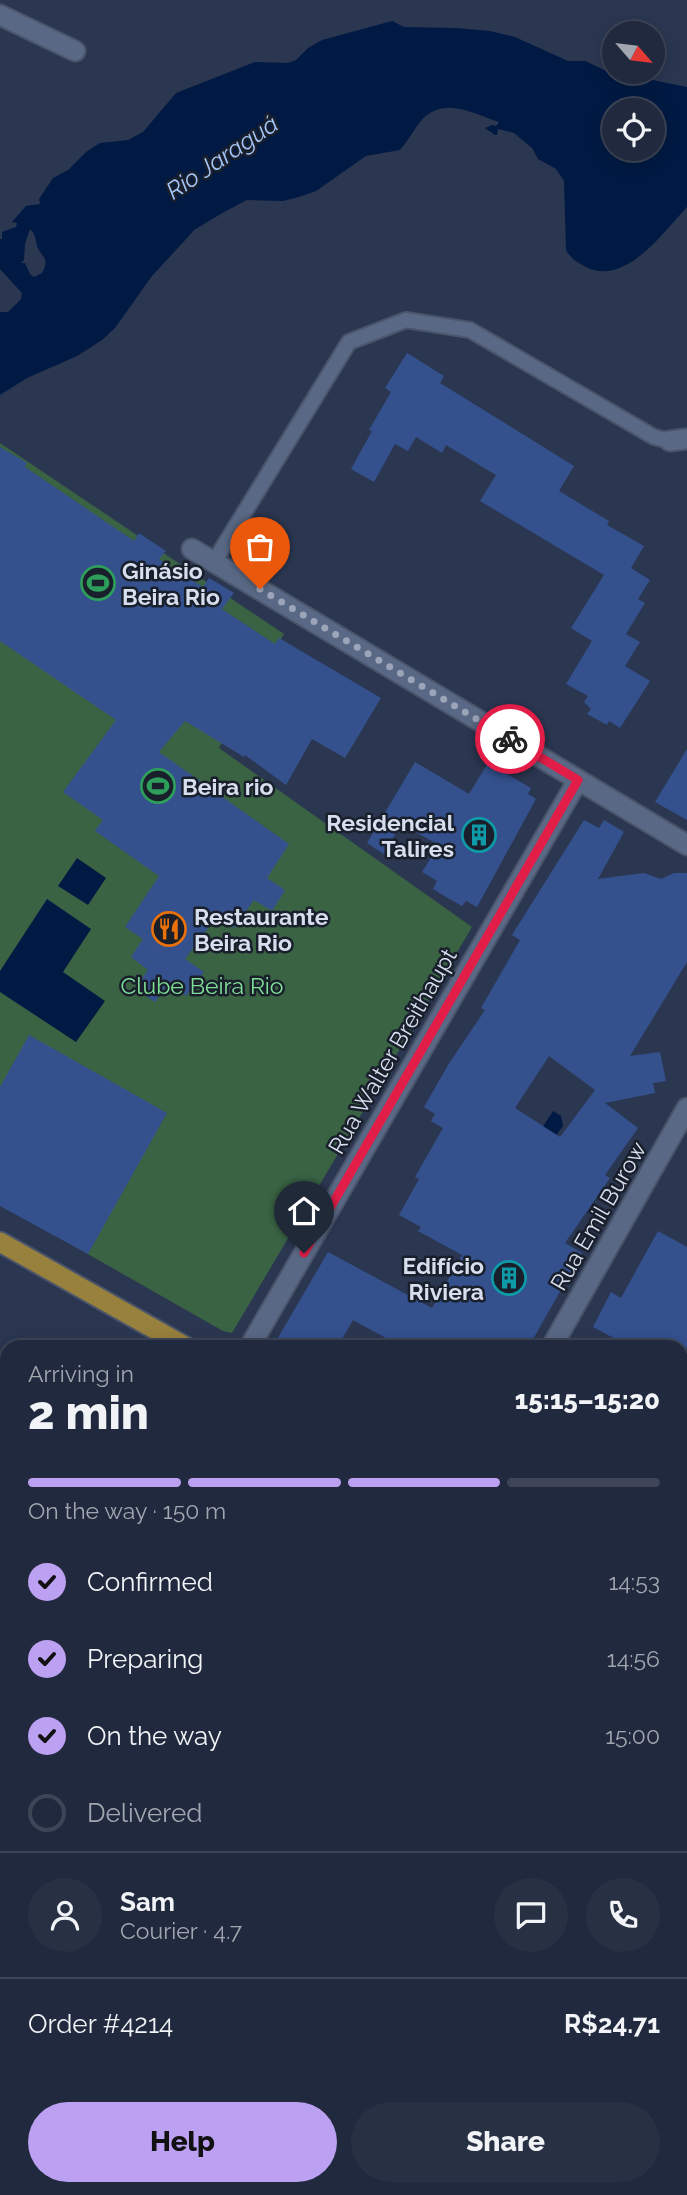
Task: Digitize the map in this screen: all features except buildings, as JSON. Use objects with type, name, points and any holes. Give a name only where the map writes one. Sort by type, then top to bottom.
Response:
[{"type":"main road","points":[[0,1242],[174,1340]]},
{"type":"street","points":[[0,15],[75,51]]},
{"type":"street","points":[[192,549],[687,845]]},
{"type":"street","name":"Rua Walter Breithaupt","points":[[254,1340],[578,780]]},
{"type":"street","name":"Rua Emil Burow","points":[[556,1340],[687,1108]]},
{"type":"lane","points":[[214,562],[349,342],[406,320],[470,330],[654,438],[679,440]]},
{"type":"green space","name":"Clube Beira Rio","points":[[0,443],[284,634],[219,748],[472,927],[232,1333],[223,1331],[0,1204]]},
{"type":"water","name":"Rio Jaraguá","points":[[392,21],[404,27],[490,31],[515,37],[568,61],[585,61],[602,69],[602,84],[665,83],[687,87],[687,207],[643,254],[629,263],[601,271],[586,267],[572,258],[566,250],[564,181],[556,169],[538,159],[532,148],[514,133],[498,129],[495,135],[485,128],[496,126],[499,122],[468,111],[438,109],[420,122],[400,150],[366,156],[316,191],[299,197],[283,201],[247,200],[194,230],[152,276],[115,328],[102,340],[77,356],[27,378],[0,395],[0,312],[8,312],[21,299],[22,293],[0,269],[2,232],[16,227],[17,223],[12,222],[26,206],[40,204],[39,199],[53,178],[68,170],[86,152],[100,143],[128,140],[143,132],[176,93],[255,62],[288,63],[296,60],[308,48],[322,40]],"holes":[[[30,229],[46,264],[42,273],[34,277],[25,263],[21,263],[24,260]]]},
{"type":"water","points":[[77,858],[106,878],[88,905],[58,886]]},
{"type":"water","points":[[47,899],[91,929],[63,972],[105,1001],[76,1042],[0,992],[0,971]]},
{"type":"water","points":[[553,1111],[561,1116],[563,1126],[557,1134],[559,1152],[535,1139]]},
{"type":"way so far","points":[[260,589],[510,739]]},
{"type":"place","name":"Ginásio Beira Rio","points":[[98,583]]},
{"type":"place","name":"Beira rio","points":[[158,786]]},
{"type":"place","name":"Residencial Talires","points":[[479,835]]},
{"type":"place","name":"Restaurante Beira Rio","points":[[169,929]]},
{"type":"place","name":"Edifício Riviera","points":[[509,1278]]},
{"type":"route","points":[[304,1253],[578,780],[510,739]]}]
